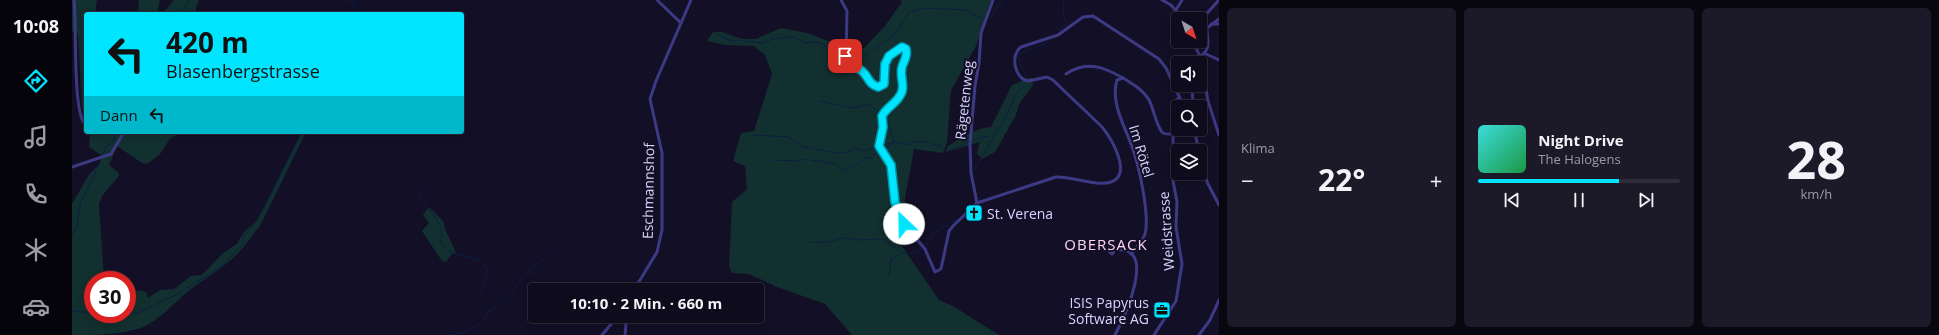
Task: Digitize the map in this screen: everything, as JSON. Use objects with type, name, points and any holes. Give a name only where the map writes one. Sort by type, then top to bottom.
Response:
[{"type":"street","points":[[74,0],[75,93],[81,119],[84,123]]},
{"type":"street","points":[[656,0],[681,23]]},
{"type":"street","name":"Eschmannshof","points":[[638,283],[656,252],[662,230],[662,153],[650,99],[691,0]]},
{"type":"street","points":[[841,0],[848,11],[846,60],[862,70],[872,86],[878,87],[884,84],[885,64],[889,56],[902,47],[906,49],[907,55],[902,67],[903,90],[898,99],[882,116],[883,127],[879,146],[891,165],[893,193],[899,215],[904,224],[925,249],[935,272],[941,269],[947,238],[953,226],[977,203],[1056,177],[1106,183],[1117,178],[1121,170],[1120,158],[1102,128],[1051,79],[1047,77],[1034,81],[1025,81],[1019,73],[1014,60],[1016,50],[1058,35],[1077,20],[1088,16],[1099,19],[1122,37],[1159,59],[1166,68],[1179,98]]},
{"type":"street","name":"Rägetenweg","points":[[977,203],[970,173],[970,139],[975,86],[980,63],[981,33],[992,0]]},
{"type":"street","points":[[1162,0],[1176,10],[1182,0]]},
{"type":"street","points":[[1207,14],[1219,0]]},
{"type":"street","points":[[1207,46],[1207,29],[1210,24],[1219,19]]},
{"type":"street","points":[[1210,24],[1219,24]]},
{"type":"street","points":[[1196,48],[1200,56],[1204,54],[1206,48]]},
{"type":"street","points":[[1204,54],[1219,60]]},
{"type":"street","points":[[1066,74],[1085,66],[1093,65],[1108,69],[1138,88],[1148,98],[1161,131],[1165,134],[1171,134]]},
{"type":"street","name":"Im Rötel","points":[[1122,78],[1117,80],[1116,84],[1118,110],[1136,162],[1146,221],[1142,241],[1131,254]]},
{"type":"street","points":[[1206,92],[1219,135]]},
{"type":"street","points":[[72,167],[111,154],[123,134]]},
{"type":"street","name":"Weidstrasse","points":[[1154,335],[1159,325],[1173,308],[1181,273],[1182,257],[1176,227],[1177,202],[1173,181],[1173,136]]},
{"type":"street","points":[[1206,180],[1219,205]]},
{"type":"street","points":[[1115,250],[1125,250],[1131,254],[1137,264],[1136,280],[1115,335]]},
{"type":"street","points":[[1199,335],[1210,320],[1219,300]]},
{"type":"street","points":[[602,335],[612,323]]},
{"type":"street","points":[[625,335],[626,323]]},
{"type":"green space","points":[[72,0],[97,0],[95,12],[84,12],[84,114],[82,107],[78,34],[72,31]]},
{"type":"green space","points":[[139,0],[160,0],[157,12],[138,12]]},
{"type":"green space","points":[[174,0],[199,0],[195,12],[164,12]]},
{"type":"green space","points":[[901,0],[991,0],[976,46],[951,90],[947,142],[943,153],[914,149],[905,198],[902,246],[939,300],[953,306],[999,335],[852,335],[825,304],[777,287],[749,274],[732,273],[729,267],[732,202],[747,189],[745,166],[733,161],[741,133],[754,131],[772,74],[765,55],[754,46],[725,45],[707,41],[713,32],[722,32],[742,39],[756,39],[781,28],[807,33],[836,44],[856,56],[885,26],[902,2]]},
{"type":"green space","points":[[1031,77],[1033,85],[1019,104],[1016,115],[995,152],[982,159],[977,153],[980,142],[946,152],[947,147],[962,137],[973,131],[991,127],[1012,85]]},
{"type":"green space","points":[[90,134],[179,134],[170,139],[160,154],[147,164],[142,163],[117,146],[109,165],[118,172],[119,176],[102,196],[99,204],[103,271],[84,271],[84,323],[136,323],[136,291],[140,290],[146,292],[148,298],[160,290],[174,289],[191,276],[202,275],[223,253],[237,244],[244,232],[257,220],[301,134],[305,134],[260,226],[234,257],[216,272],[191,289],[148,325],[133,330],[116,333],[72,335],[72,204],[88,176],[100,163],[101,155],[89,147]]},
{"type":"green space","points":[[430,208],[443,221],[456,253],[451,255],[446,262],[442,261],[422,231],[429,223],[423,215],[427,209]]},
{"type":"waterway","points":[[183,12],[189,0]]},
{"type":"waterway","points":[[349,0],[353,4]]},
{"type":"waterway","points":[[352,12],[356,0]]},
{"type":"waterway","points":[[991,17],[1002,0]]},
{"type":"waterway","points":[[1058,31],[1067,24],[1063,15],[1064,0]]},
{"type":"waterway","points":[[873,50],[896,33],[909,12],[926,8],[967,10],[982,19]]},
{"type":"waterway","points":[[717,34],[729,40],[742,41]]},
{"type":"waterway","points":[[746,41],[763,43],[773,39],[792,37],[806,43],[818,42],[843,54]]},
{"type":"waterway","points":[[1026,76],[1018,57],[1019,54],[1048,42]]},
{"type":"waterway","points":[[848,56],[859,58],[869,53]]},
{"type":"waterway","points":[[974,170],[1008,113],[1015,95],[1024,86]]},
{"type":"waterway","points":[[820,101],[838,105]]},
{"type":"waterway","points":[[843,106],[853,108],[869,104],[881,114]]},
{"type":"waterway","points":[[885,117],[894,141]]},
{"type":"waterway","points":[[103,154],[106,147],[112,143],[116,134]]},
{"type":"waterway","points":[[136,313],[176,295],[222,266],[243,244],[243,237],[259,218],[301,134]]},
{"type":"waterway","points":[[753,135],[789,137],[803,147],[811,148]]},
{"type":"waterway","points":[[882,145],[895,142],[908,145],[916,142],[924,143],[929,141],[936,146],[941,145],[945,150],[956,148],[978,138],[989,136]]},
{"type":"waterway","points":[[884,149],[894,142]]},
{"type":"waterway","points":[[815,149],[841,153],[855,148],[865,151],[877,146]]},
{"type":"waterway","points":[[811,160],[836,164],[844,171],[858,164],[864,158],[870,158],[879,151]]},
{"type":"waterway","points":[[773,160],[798,161],[807,159]]},
{"type":"waterway","points":[[72,235],[77,225],[81,201],[101,160]]},
{"type":"waterway","points":[[418,188],[424,202],[437,220],[442,234],[441,242],[446,249],[451,252],[478,260],[487,267],[487,273],[481,294]]},
{"type":"waterway","points":[[926,245],[935,232],[957,219]]},
{"type":"waterway","points":[[809,242],[827,242],[845,238],[861,240],[882,239],[899,251],[908,254],[919,252],[921,248]]},
{"type":"waterway","points":[[450,335],[467,331],[482,322],[487,312],[499,305],[531,270],[555,250]]},
{"type":"waterway","points":[[889,276],[891,259],[900,254]]},
{"type":"waterway","points":[[72,311],[84,312]]},
{"type":"place","name":"St. Verena","points":[[974,213]]},
{"type":"place","name":"ISIS Papyrus Software AG","points":[[1162,310]]},
{"type":"district","name":"OBERSACK","points":[[1106,244]]},
{"type":"route","points":[[845,56],[849,63],[862,70],[872,86],[881,87],[885,81],[885,64],[889,56],[897,49],[902,47],[906,49],[906,60],[902,67],[902,94],[884,112],[882,116],[883,127],[879,142],[879,146],[891,165],[893,193],[898,212],[904,224]]}]
